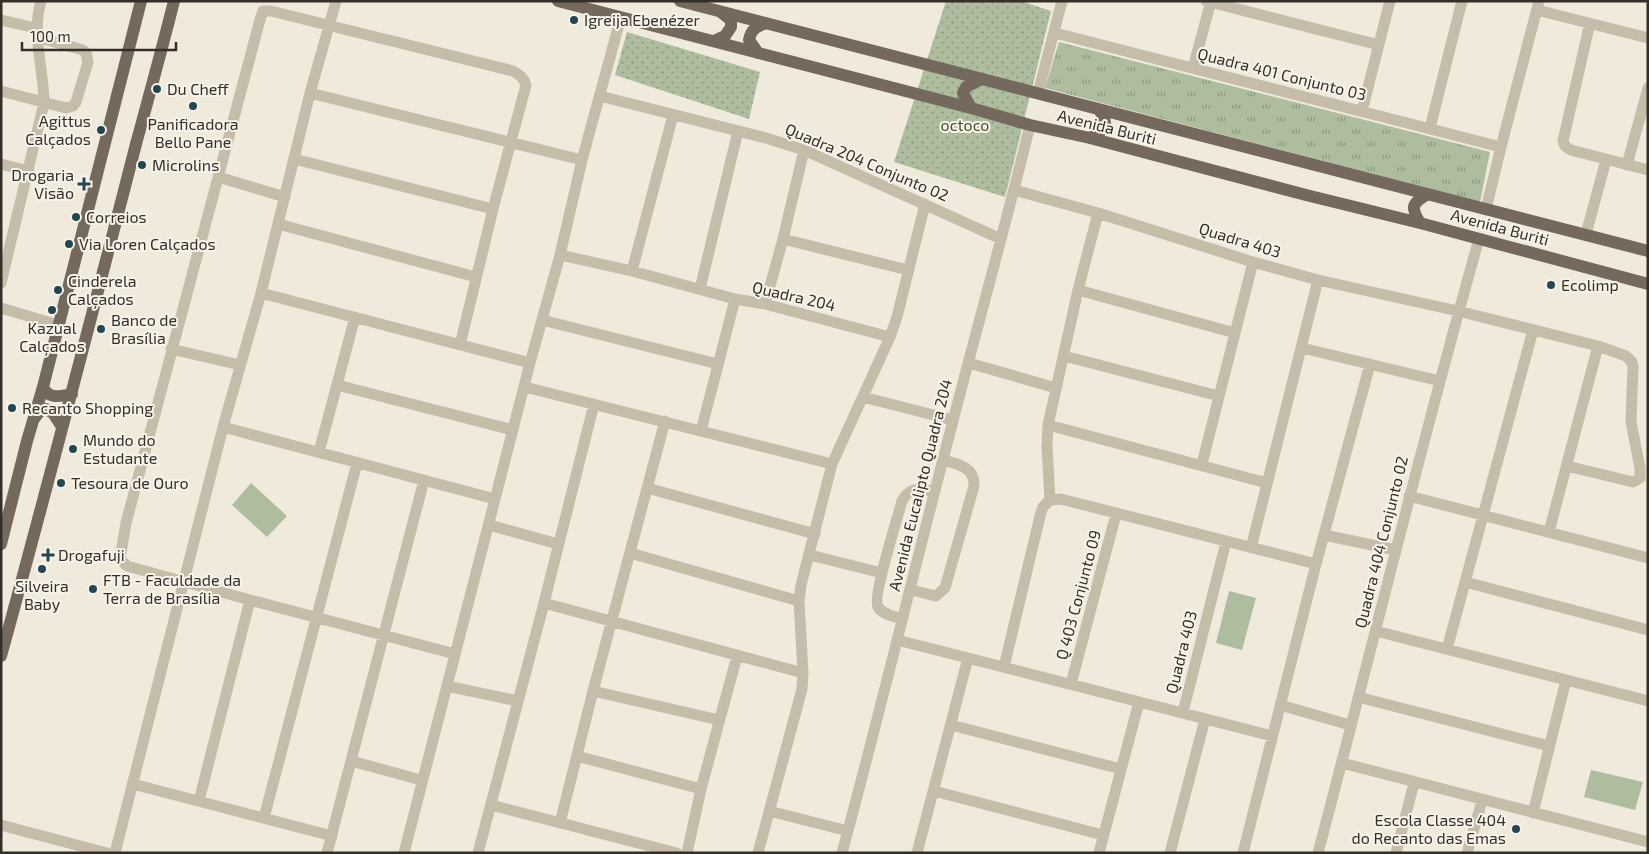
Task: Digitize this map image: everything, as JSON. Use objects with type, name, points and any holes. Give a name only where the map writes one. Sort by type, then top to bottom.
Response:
[{"type":"main road","points":[[1,544],[141,1]]},
{"type":"main road","points":[[1,656],[44,503],[62,427],[174,1]]},
{"type":"main road","name":"Avenida Buriti","points":[[558,1],[1030,125],[1090,138],[1646,282]]},
{"type":"main road","name":"Avenida Buriti","points":[[680,1],[1648,251]]},
{"type":"main road","points":[[714,41],[725,36],[732,27],[731,20],[722,12]]},
{"type":"main road","points":[[758,53],[749,40],[750,34],[758,26],[766,23]]},
{"type":"main road","points":[[970,108],[963,93],[966,87],[982,79]]},
{"type":"main road","points":[[1090,138],[1099,134],[1104,129],[1106,123],[1099,110]]},
{"type":"main road","points":[[1420,223],[1413,212],[1414,206],[1417,200],[1426,195]]},
{"type":"main road","points":[[43,387],[50,396],[57,397],[72,394]]},
{"type":"main road","points":[[33,420],[40,411],[46,409],[53,414],[62,427]]},
{"type":"street","points":[[1,283],[7,237],[29,171],[44,103],[44,86],[36,33],[37,16],[41,1]]},
{"type":"street","points":[[115,853],[159,675],[240,365],[261,293],[310,93],[336,1]]},
{"type":"street","points":[[1038,93],[1062,1]]},
{"type":"street","points":[[1362,111],[1390,1]]},
{"type":"street","points":[[1430,128],[1462,1]]},
{"type":"street","points":[[1193,68],[1209,2],[1379,45]]},
{"type":"street","points":[[1486,209],[1538,6],[1590,23],[1648,38]]},
{"type":"street","points":[[455,654],[127,566],[120,559],[126,523],[171,349],[260,16],[264,12],[271,10],[513,71],[525,80],[526,85],[460,345]]},
{"type":"street","points":[[404,853],[421,780],[448,686],[530,362],[560,255],[582,160],[621,17]]},
{"type":"street","points":[[1,20],[83,50],[86,53],[88,62],[73,106],[66,108],[1,91]]},
{"type":"street","points":[[1590,23],[1563,141],[1570,150],[1648,170]]},
{"type":"street","name":"Quadra 401 Conjunto 03","points":[[1055,33],[1501,147]]},
{"type":"street","points":[[1628,165],[1648,88]]},
{"type":"street","points":[[310,93],[582,160]]},
{"type":"street","name":"Quadra 204 Conjunto 02","points":[[600,96],[804,150],[1001,240]]},
{"type":"street","points":[[632,271],[673,115]]},
{"type":"street","name":"Avenida Eucalipto Quadra 204","points":[[842,853],[1030,125]]},
{"type":"street","points":[[700,289],[738,131]]},
{"type":"street","points":[[765,304],[804,150]]},
{"type":"street","points":[[294,159],[493,210]]},
{"type":"street","points":[[1586,234],[1606,160]]},
{"type":"street","points":[[1,164],[29,171]]},
{"type":"street","points":[[218,177],[285,197]]},
{"type":"street","name":"Quadra 403","points":[[1014,190],[1098,213],[1253,262],[1318,280],[1458,311],[1598,346],[1626,356],[1632,362],[1632,422],[1640,478],[1633,482],[1567,466]]},
{"type":"street","points":[[758,853],[802,689],[803,673],[799,601],[832,464],[890,337],[897,317],[925,204]]},
{"type":"street","points":[[1050,500],[1047,446],[1048,425],[1078,290],[1098,213]]},
{"type":"street","points":[[278,224],[476,277]]},
{"type":"street","points":[[783,239],[908,270]]},
{"type":"street","name":"Quadra 404 Conjunto 02","points":[[1318,853],[1409,496],[1479,239]]},
{"type":"street","points":[[560,255],[632,271],[735,299]]},
{"type":"street","points":[[1202,464],[1253,262]]},
{"type":"street","points":[[1251,548],[1318,280]]},
{"type":"street","points":[[1078,290],[1236,333]]},
{"type":"street","points":[[261,293],[530,362]]},
{"type":"street","name":"Quadra 204","points":[[701,431],[735,299],[765,304],[890,337]]},
{"type":"street","points":[[1,308],[58,325]]},
{"type":"street","points":[[319,452],[355,317]]},
{"type":"street","points":[[542,320],[718,364]]},
{"type":"street","points":[[1447,649],[1532,330]]},
{"type":"street","points":[[1549,532],[1598,346]]},
{"type":"street","points":[[1302,348],[1440,381]]},
{"type":"street","points":[[171,349],[240,365]]},
{"type":"street","points":[[1064,356],[1219,396]]},
{"type":"street","points":[[969,363],[1056,388]]},
{"type":"street","points":[[1243,853],[1316,564],[1370,364]]},
{"type":"street","points":[[337,385],[513,430]]},
{"type":"street","points":[[525,387],[832,464]]},
{"type":"street","points":[[864,397],[953,420]]},
{"type":"street","points":[[478,853],[594,404]]},
{"type":"street","points":[[560,823],[665,421]]},
{"type":"street","points":[[1048,425],[1202,464],[1267,483]]},
{"type":"street","points":[[224,427],[495,499]]},
{"type":"street","points":[[911,590],[936,596],[945,588],[974,486],[974,478],[968,470],[962,465],[943,460]]},
{"type":"street","points":[[264,818],[357,463]]},
{"type":"street","points":[[327,853],[424,480]]},
{"type":"street","points":[[648,488],[815,534]]},
{"type":"street","points":[[902,619],[879,609],[876,603],[882,573],[902,501],[906,494],[915,489],[935,491]]},
{"type":"street","points":[[1409,496],[1648,558]]},
{"type":"street","points":[[1004,667],[1041,512],[1050,500],[1061,500],[1316,564]]},
{"type":"street","name":"Q 403 Conjunto 09","points":[[1071,684],[1116,514]]},
{"type":"street","points":[[489,525],[558,544]]},
{"type":"street","points":[[1324,535],[1396,550]]},
{"type":"street","name":"Quadra 403","points":[[1183,712],[1226,542]]},
{"type":"street","points":[[630,553],[799,601]]},
{"type":"street","points":[[810,555],[882,573]]},
{"type":"street","points":[[1465,582],[1648,630]]},
{"type":"street","points":[[199,801],[250,600]]},
{"type":"street","points":[[544,603],[803,673]]},
{"type":"street","points":[[1376,631],[1648,701]]},
{"type":"street","points":[[897,640],[1272,736]]},
{"type":"street","points":[[687,853],[701,789],[738,656]]},
{"type":"street","points":[[918,853],[968,658]]},
{"type":"street","points":[[1533,813],[1566,680]]},
{"type":"street","points":[[448,686],[518,701]]},
{"type":"street","points":[[593,691],[719,720]]},
{"type":"street","points":[[1358,697],[1549,746]]},
{"type":"street","points":[[1099,853],[1139,702]]},
{"type":"street","points":[[1280,705],[1350,725]]},
{"type":"street","points":[[1170,853],[1206,719]]},
{"type":"street","points":[[951,725],[1120,769]]},
{"type":"street","points":[[577,756],[701,789]]},
{"type":"street","points":[[351,761],[421,780]]},
{"type":"street","points":[[1342,763],[1482,801],[1648,842]]},
{"type":"street","points":[[1396,853],[1414,783]]},
{"type":"street","points":[[133,784],[332,836]]},
{"type":"street","points":[[934,791],[1103,835]]},
{"type":"street","points":[[1467,853],[1482,801]]},
{"type":"street","points":[[491,805],[649,849],[677,853]]},
{"type":"street","points":[[769,811],[848,831]]},
{"type":"street","points":[[1,825],[60,847],[107,853]]},
{"type":"green space","name":"octoco","points":[[946,1],[1021,1],[1051,11],[1005,197],[894,162]]},
{"type":"green space","points":[[627,32],[760,72],[749,119],[615,75]]},
{"type":"green space","points":[[1059,42],[1490,152],[1480,202],[1045,88]]},
{"type":"green space","points":[[251,483],[287,516],[267,537],[232,505]]},
{"type":"green space","points":[[1229,591],[1256,598],[1242,650],[1216,643]]},
{"type":"green space","points":[[1591,770],[1643,782],[1635,810],[1584,797]]},
{"type":"place","name":"Igreija Ebenézer","points":[[574,20]]},
{"type":"place","name":"Du Cheff","points":[[157,89]]},
{"type":"place","name":"Panificadora Bello Pane","points":[[193,106]]},
{"type":"place","name":"Agittus Calçados","points":[[101,130]]},
{"type":"place","name":"Microlins","points":[[142,165]]},
{"type":"place","name":"Drogaria Visão","points":[[84,184]]},
{"type":"place","name":"Correios","points":[[76,217]]},
{"type":"place","name":"Via Loren Calçados","points":[[69,244]]},
{"type":"place","name":"Ecolimp","points":[[1551,285]]},
{"type":"place","name":"Cinderela Calçados","points":[[58,290]]},
{"type":"place","name":"Kazual Calçados","points":[[52,310]]},
{"type":"place","name":"Banco de Brasília","points":[[101,329]]},
{"type":"place","name":"Recanto Shopping","points":[[12,408]]},
{"type":"place","name":"Mundo do Estudante","points":[[73,449]]},
{"type":"place","name":"Tesoura de Ouro","points":[[61,483]]},
{"type":"place","name":"Drogafuji","points":[[48,555]]},
{"type":"place","name":"Silveira Baby","points":[[42,569]]},
{"type":"place","name":"FTB - Faculdade da Terra de Brasília","points":[[93,589]]},
{"type":"place","name":"Escola Classe 404 do Recanto das Emas","points":[[1516,829]]}]
